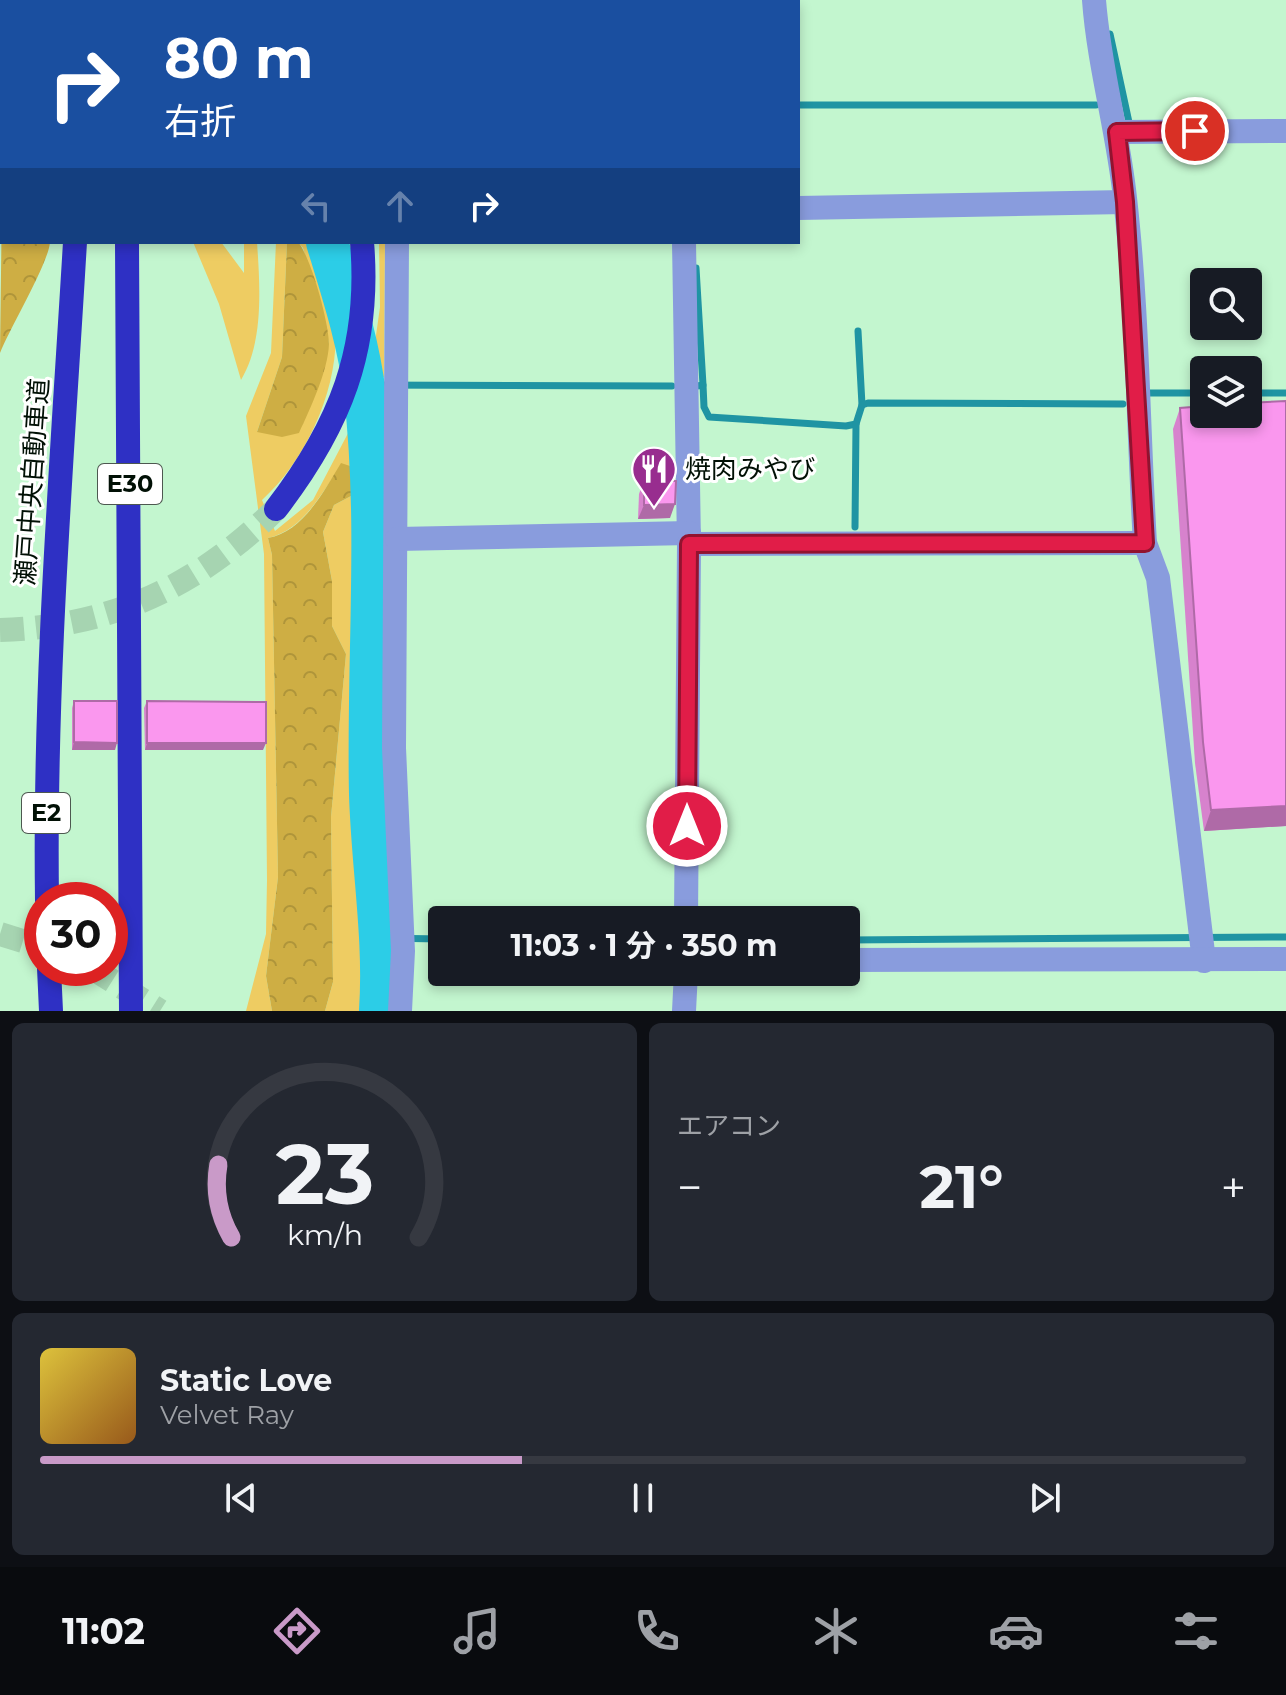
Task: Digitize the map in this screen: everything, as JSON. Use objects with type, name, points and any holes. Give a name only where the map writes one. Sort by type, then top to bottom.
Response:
[{"type":"highway","name":"瀬戸中央自動車道","points":[[47,726],[75,244]]},
{"type":"highway","name":"E30","points":[[127,244],[131,1011]]},
{"type":"highway","points":[[276,509],[324,441],[342,403],[359,337],[364,269],[362,244]]},
{"type":"highway","name":"E2","points":[[47,726],[47,882]]},
{"type":"highway","points":[[50,986],[51,1011]]},
{"type":"street","points":[[1094,0],[1097,39],[1127,131],[1125,202],[1145,543],[1158,578],[1202,947]]},
{"type":"street","points":[[1127,131],[1286,131]]},
{"type":"street","points":[[800,208],[1125,202]]},
{"type":"street","points":[[397,244],[394,748],[403,939],[400,1011]]},
{"type":"street","points":[[684,244],[689,539],[686,906]]},
{"type":"street","points":[[397,539],[1145,543]]},
{"type":"street","points":[[860,959],[1202,947],[1286,959]]},
{"type":"street","points":[[684,1011],[685,986]]},
{"type":"shaded area","points":[[194,244],[222,244],[244,273],[244,244],[257,244],[257,331],[254,349],[241,380],[219,304]]},
{"type":"shaded area","points":[[276,244],[287,244],[282,357],[257,432],[322,366],[329,343],[300,244],[313,244],[334,314],[334,364],[328,390],[308,440],[279,483],[262,500],[275,531],[313,500],[356,418],[361,528],[360,793],[366,925],[373,970],[371,1011],[325,1011],[333,982],[331,817],[346,654],[332,626],[332,581],[323,532],[334,505],[351,496],[355,480],[342,464],[302,518],[281,534],[268,538],[272,555],[278,877],[266,976],[272,1011],[246,1011],[266,934],[267,880],[264,554],[246,416],[271,353]]},
{"type":"shaded area","points":[[379,244],[385,244],[384,377],[370,378],[380,307]]},
{"type":"green space","points":[[1,244],[50,244],[43,264],[0,353]]},
{"type":"green space","points":[[287,244],[299,244],[314,275],[329,344],[322,378],[299,433],[282,437],[257,432],[282,357]]},
{"type":"green space","points":[[341,463],[350,466],[355,480],[351,496],[334,505],[323,532],[332,581],[332,626],[346,654],[331,817],[333,982],[325,1011],[272,1011],[266,976],[278,877],[272,555],[268,538],[292,528],[302,519]]},
{"type":"building","points":[[1286,401],[1286,806],[1211,810],[1203,742],[1180,408],[1190,407],[1190,428],[1262,428],[1262,402]]},
{"type":"building","points":[[644,480],[676,481],[675,504],[644,505]]},
{"type":"building","points":[[74,701],[117,701],[117,743],[74,742]]},
{"type":"building","points":[[147,701],[266,702],[266,743],[147,743]]},
{"type":"waterway","points":[[1110,34],[1130,127]]},
{"type":"waterway","points":[[800,105],[1096,105]]},
{"type":"waterway","points":[[328,244],[359,356],[369,445],[372,494],[370,794],[381,956],[380,1011]]},
{"type":"waterway","points":[[696,268],[703,385]]},
{"type":"waterway","points":[[858,331],[862,405]]},
{"type":"waterway","points":[[363,385],[672,386]]},
{"type":"waterway","points":[[697,386],[703,385],[704,407],[709,417],[846,426],[856,424],[862,405],[868,403],[1123,404]]},
{"type":"waterway","points":[[1145,393],[1190,393]]},
{"type":"waterway","points":[[1262,393],[1286,393]]},
{"type":"waterway","points":[[855,527],[856,424]]},
{"type":"waterway","points":[[860,940],[1286,937]]},
{"type":"waterway","points":[[380,938],[428,939]]},
{"type":"tunnel","points":[[0,630],[79,621],[150,597],[216,560],[276,509]]},
{"type":"tunnel","points":[[0,934],[24,941]]},
{"type":"tunnel","points":[[120,986],[160,1011]]},
{"type":"place","name":"焼肉みやび","points":[[654,508]]},
{"type":"route","points":[[687,826],[689,544],[1145,543],[1125,202],[1117,132],[1195,131]]}]
